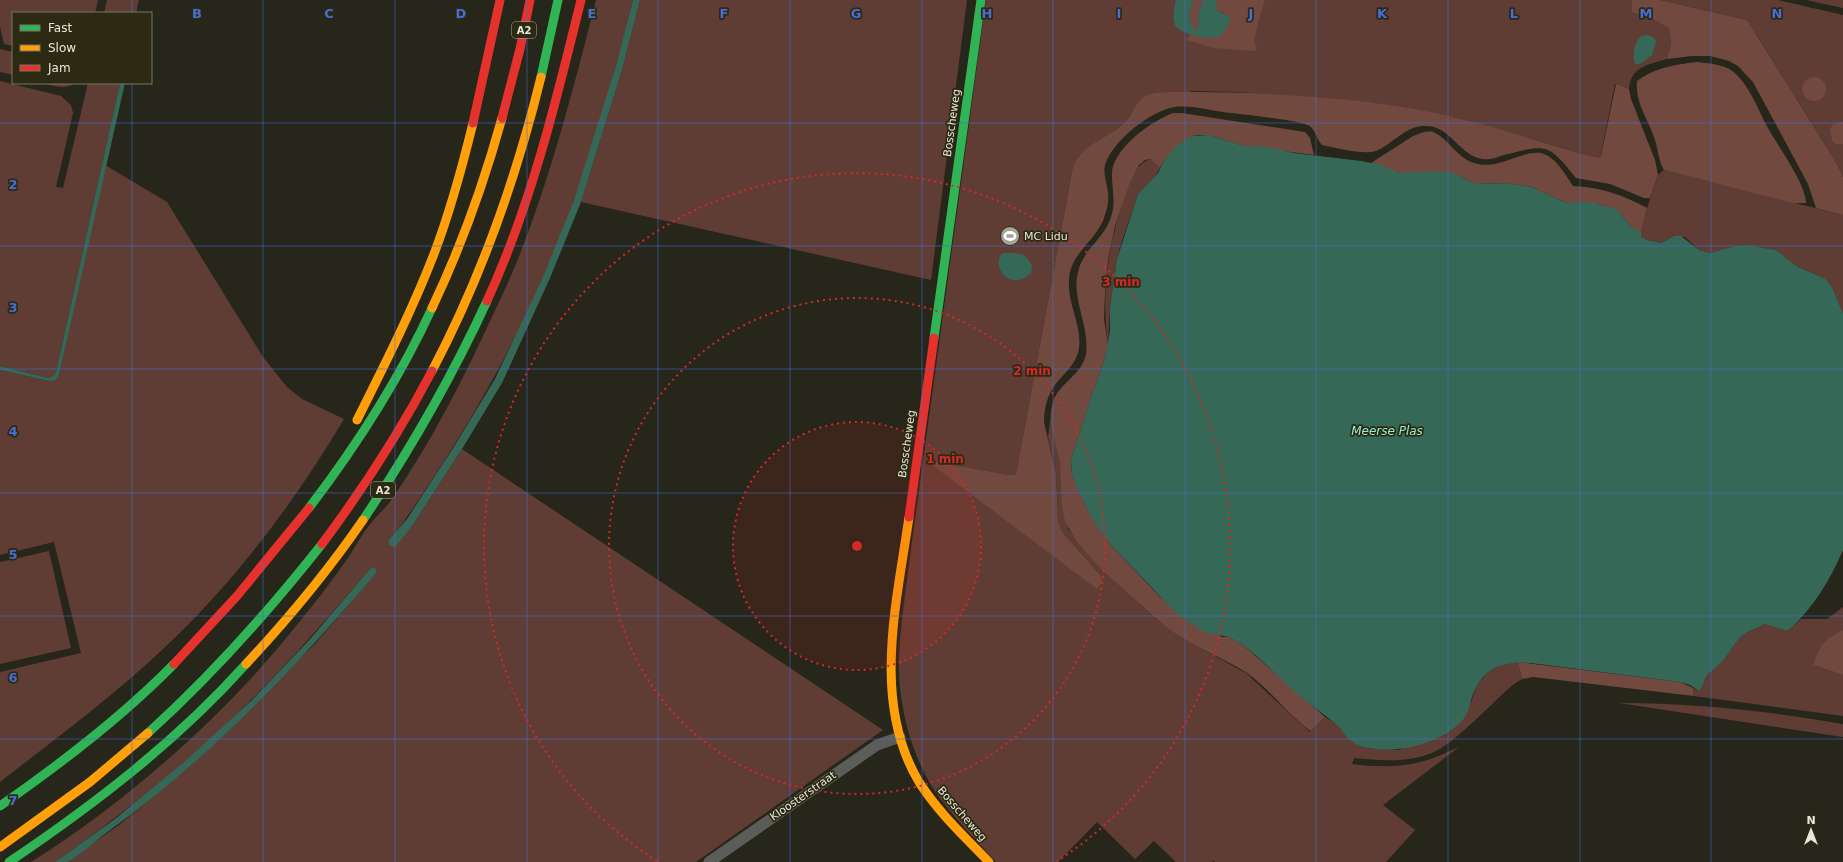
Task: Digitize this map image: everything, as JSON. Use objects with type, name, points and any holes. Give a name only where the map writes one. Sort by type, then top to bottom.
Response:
[{"type":"main road","name":"A2","points":[[321,492],[402,330],[443,230],[470,141],[500,0]]},
{"type":"main road","name":"A2","points":[[0,806],[69,757],[135,701],[169,670],[204,634],[257,575],[321,492],[385,397],[400,372],[444,280],[461,240],[492,156],[508,98],[530,0]]},
{"type":"main road","name":"A2","points":[[0,847],[98,777],[154,728],[215,671],[278,600],[350,507],[376,468],[403,423],[443,349],[487,251],[518,161],[536,102],[558,0]]},
{"type":"main road","name":"A2","points":[[9,862],[102,797],[167,742],[231,681],[285,621],[336,558],[391,479],[422,429],[460,358],[504,261],[538,166],[559,93],[581,0]]},
{"type":"main road","name":"Bosscheweg","points":[[981,0],[892,639],[890,674],[893,706],[900,737],[910,763],[931,799],[989,862]]},
{"type":"street","name":"Kloosterstraat","points":[[708,862],[877,745],[900,737]]},
{"type":"shaded area","points":[[0,0],[98,0],[95,12],[12,12],[12,46],[4,44],[0,27]]},
{"type":"shaded area","points":[[107,0],[139,0],[136,12],[104,12]]},
{"type":"shaded area","points":[[596,0],[633,0],[599,126],[561,235],[531,304],[479,405],[439,469],[390,540],[414,523],[462,449],[883,730],[696,862],[66,862],[119,825],[188,768],[315,644],[376,573],[369,570],[268,683],[208,742],[160,783],[55,862],[31,862],[103,812],[139,784],[207,724],[239,692],[316,601],[348,558],[368,527],[390,502],[420,455],[458,387],[509,281],[530,228],[551,164]]},
{"type":"shaded area","points":[[640,0],[967,0],[931,280],[581,202],[622,70]]},
{"type":"shaded area","points":[[986,0],[1632,0],[1631,12],[1652,19],[1669,28],[1671,43],[1667,59],[1647,65],[1637,71],[1630,81],[1629,89],[1615,84],[1600,159],[1463,119],[1389,106],[1326,98],[1237,92],[1192,91],[1131,114],[1125,122],[1073,166],[1016,474],[1010,475],[932,461],[1102,577],[1063,533],[1058,522],[1056,474],[1048,437],[1051,415],[1052,429],[1060,464],[1068,529],[1081,545],[1117,583],[1155,618],[1182,638],[1246,673],[1310,732],[1325,717],[1338,725],[1352,742],[1372,749],[1400,750],[1470,705],[1477,685],[1488,672],[1502,664],[1518,662],[1522,679],[1508,689],[1466,729],[1443,747],[1411,759],[1376,760],[1354,758],[1352,764],[1397,766],[1428,760],[1459,747],[1383,805],[1415,830],[1386,862],[1215,862],[1213,860],[1212,862],[1176,862],[1154,841],[1135,859],[1097,822],[1058,862],[996,862],[942,801],[933,789],[919,762],[909,733],[902,703],[899,674],[901,630]]},
{"type":"shaded area","points":[[1193,0],[1203,0],[1199,12],[1198,29],[1195,30],[1189,17]]},
{"type":"shaded area","points":[[1215,0],[1265,0],[1254,42],[1257,47],[1255,51],[1214,48],[1186,40],[1191,34],[1211,38],[1225,13],[1216,10]]},
{"type":"shaded area","points":[[1632,0],[1660,0],[1747,20],[1837,164],[1843,177],[1843,215],[1816,208],[1808,184],[1753,82],[1738,66],[1729,61],[1710,56],[1692,56],[1667,59],[1671,43],[1669,28],[1652,19],[1631,12]]},
{"type":"shaded area","points":[[1660,0],[1778,0],[1843,15],[1843,122],[1840,122],[1836,144],[1843,144],[1843,177],[1837,164],[1747,20]]},
{"type":"shaded area","points":[[1806,0],[1843,0],[1843,8]]},
{"type":"shaded area","points":[[0,49],[12,52],[12,75],[0,72]]},
{"type":"shaded area","points":[[1697,62],[1713,64],[1733,71],[1742,81],[1797,176],[1805,195],[1806,203],[1793,203],[1664,170],[1652,133],[1640,105],[1637,81],[1644,76],[1666,67]]},
{"type":"shaded area","points":[[1814,77],[1823,80],[1826,89],[1823,98],[1814,101],[1805,98],[1802,89],[1805,80]]},
{"type":"shaded area","points":[[0,81],[61,96],[71,105],[73,113],[56,187],[63,188],[88,84],[120,84],[56,372],[49,378],[0,366]]},
{"type":"shaded area","points":[[46,84],[74,84],[64,87]]},
{"type":"shaded area","points":[[1616,84],[1629,89],[1631,99],[1655,160],[1658,175],[1650,198],[1644,198],[1610,184],[1576,178],[1559,158],[1546,149],[1529,149],[1491,159],[1478,158],[1464,150],[1447,134],[1433,127],[1424,126],[1411,129],[1376,151],[1364,152],[1349,151],[1322,145],[1311,127],[1306,124],[1270,118],[1199,108],[1175,107],[1166,109],[1145,120],[1117,144],[1106,162],[1104,171],[1108,191],[1108,204],[1103,221],[1093,237],[1076,258],[1069,275],[1071,301],[1079,332],[1078,354],[1073,364],[1052,389],[1046,403],[1045,412],[1044,422],[1056,474],[1058,522],[1063,533],[1102,577],[1101,583],[1097,589],[931,464],[932,461],[1010,475],[1016,474],[1073,166],[1078,157],[1084,151],[1125,122],[1141,99],[1145,96],[1153,93],[1168,92],[1277,94],[1383,104],[1462,119],[1599,158],[1601,156]]},
{"type":"shaded area","points":[[1173,113],[1182,113],[1305,132],[1310,138],[1314,155],[1244,146],[1209,135],[1199,135],[1192,136],[1164,161],[1160,168],[1151,159],[1145,160],[1139,165],[1130,183],[1115,226],[1108,260],[1105,293],[1104,319],[1108,345],[1071,459],[1072,475],[1086,507],[1109,543],[1160,597],[1222,637],[1229,637],[1243,645],[1325,717],[1311,731],[1287,711],[1265,688],[1247,673],[1231,663],[1197,647],[1174,633],[1150,613],[1106,573],[1081,546],[1068,527],[1063,513],[1060,465],[1051,426],[1051,410],[1056,395],[1080,368],[1086,354],[1087,344],[1076,282],[1078,272],[1084,258],[1109,222],[1113,210],[1114,198],[1112,175],[1113,165],[1118,156],[1134,138],[1144,130]]},
{"type":"shaded area","points":[[1843,122],[1843,144],[1836,144],[1832,141],[1830,128],[1834,124]]},
{"type":"shaded area","points":[[1424,132],[1432,132],[1439,135],[1464,158],[1478,164],[1495,164],[1526,154],[1541,153],[1546,155],[1560,166],[1573,186],[1611,192],[1647,208],[1641,233],[1630,226],[1620,213],[1599,204],[1566,203],[1532,187],[1512,184],[1473,183],[1462,177],[1400,173],[1371,163],[1413,136]]},
{"type":"shaded area","points":[[1152,159],[1160,168],[1156,175],[1138,194],[1117,259],[1110,307],[1108,345],[1105,306],[1106,286],[1115,229],[1120,210],[1133,176],[1142,163]]},
{"type":"shaded area","points":[[105,165],[167,202],[263,357],[287,387],[302,399],[344,419],[305,481],[261,541],[214,597],[143,668],[0,782],[0,672],[81,653],[54,542],[0,555],[0,370],[49,381],[59,375]]},
{"type":"shaded area","points":[[1664,170],[1843,215],[1843,313],[1832,287],[1826,279],[1798,267],[1776,250],[1747,245],[1735,246],[1710,253],[1699,250],[1685,237],[1674,236],[1661,243],[1640,237],[1647,208],[1658,175]]},
{"type":"shaded area","points":[[49,551],[71,648],[0,664],[0,562]]},
{"type":"shaded area","points":[[1843,607],[1843,630],[1832,636],[1813,665],[1843,675],[1843,716],[1694,696],[1693,688],[1699,691],[1701,689],[1705,678],[1722,662],[1739,639],[1748,632],[1763,624],[1789,630],[1801,619],[1827,619]]},
{"type":"shaded area","points":[[1843,630],[1843,675],[1813,665],[1820,648],[1826,640]]},
{"type":"shaded area","points":[[1518,662],[1680,682],[1693,688],[1694,696],[1533,677],[1522,679]]},
{"type":"shaded area","points":[[1619,703],[1703,706],[1815,719],[1843,724],[1843,737]]},
{"type":"water","points":[[633,0],[640,0],[622,70],[581,202],[550,278],[502,383],[462,449],[414,523],[397,545],[393,547],[389,545],[389,540],[407,519],[455,445],[495,379],[543,277],[574,200],[615,69]]},
{"type":"water","points":[[1176,0],[1193,0],[1189,17],[1195,30],[1198,29],[1199,12],[1203,0],[1215,0],[1217,2],[1216,10],[1230,17],[1229,23],[1223,33],[1217,37],[1208,38],[1188,34],[1175,25],[1174,12]]},
{"type":"water","points":[[1648,35],[1653,37],[1656,41],[1652,55],[1640,64],[1635,64],[1634,49],[1637,42],[1641,36]]},
{"type":"water","points":[[120,84],[125,84],[59,375],[55,380],[49,381],[0,370],[0,366],[49,378],[56,372]]},
{"type":"water","name":"Meerse Plas","points":[[1209,135],[1244,146],[1268,147],[1294,153],[1361,161],[1381,165],[1400,173],[1440,171],[1454,173],[1473,183],[1512,184],[1532,187],[1566,203],[1591,202],[1615,209],[1630,226],[1641,232],[1641,237],[1647,240],[1661,243],[1674,236],[1681,236],[1699,250],[1710,253],[1735,246],[1747,245],[1776,250],[1798,267],[1826,279],[1832,287],[1843,313],[1843,550],[1833,572],[1814,602],[1789,630],[1763,624],[1742,636],[1722,662],[1705,678],[1699,691],[1690,685],[1680,682],[1531,663],[1505,664],[1490,671],[1484,676],[1474,692],[1467,714],[1455,727],[1429,742],[1397,749],[1381,750],[1367,748],[1351,741],[1337,725],[1297,694],[1243,645],[1229,637],[1206,633],[1177,614],[1109,543],[1090,515],[1077,488],[1072,475],[1071,459],[1105,358],[1110,331],[1110,307],[1117,259],[1138,194],[1158,173],[1164,161],[1176,146],[1192,136]]},
{"type":"water","points":[[1003,253],[1016,253],[1023,255],[1032,265],[1031,273],[1023,279],[1009,279],[1000,269],[999,263]]},
{"type":"water","points":[[373,567],[376,569],[376,573],[342,613],[279,681],[213,745],[179,776],[81,853],[67,862],[55,862],[115,819],[183,763],[252,700],[311,638]]},
{"type":"traffic: fast","points":[[541,77],[558,0]]},
{"type":"traffic: fast","points":[[934,338],[981,0]]},
{"type":"traffic: fast","points":[[363,520],[429,414],[487,301]]},
{"type":"traffic: fast","points":[[309,508],[344,460],[376,411],[406,361],[432,308]]},
{"type":"traffic: fast","points":[[148,733],[172,711],[239,642],[261,618],[322,544]]},
{"type":"traffic: fast","points":[[0,806],[90,739],[133,703],[174,664]]},
{"type":"traffic: fast","points":[[9,862],[73,817],[134,770],[192,719],[246,664]]},
{"type":"traffic: slow","points":[[432,371],[450,336],[496,227],[520,153],[541,77]]},
{"type":"traffic: slow","points":[[432,308],[453,262],[471,214],[488,167],[502,118]]},
{"type":"traffic: slow","points":[[357,420],[407,317],[434,254],[465,157],[473,123]]},
{"type":"traffic: slow","points":[[909,517],[894,617],[892,685],[896,719],[904,751],[926,793],[943,814],[989,862]]},
{"type":"traffic: slow","points":[[246,664],[307,594],[336,558],[363,520]]},
{"type":"traffic: slow","points":[[0,847],[90,782],[148,733]]},
{"type":"traffic: jam","points":[[473,123],[500,0]]},
{"type":"traffic: jam","points":[[502,118],[520,49],[530,0]]},
{"type":"traffic: jam","points":[[487,301],[517,228],[541,153],[581,0]]},
{"type":"traffic: jam","points":[[909,517],[934,338]]},
{"type":"traffic: jam","points":[[322,544],[380,460],[432,371]]},
{"type":"traffic: jam","points":[[174,664],[237,596],[309,508]]},
{"type":"place","name":"MC Lidu","points":[[1010,236]]}]
